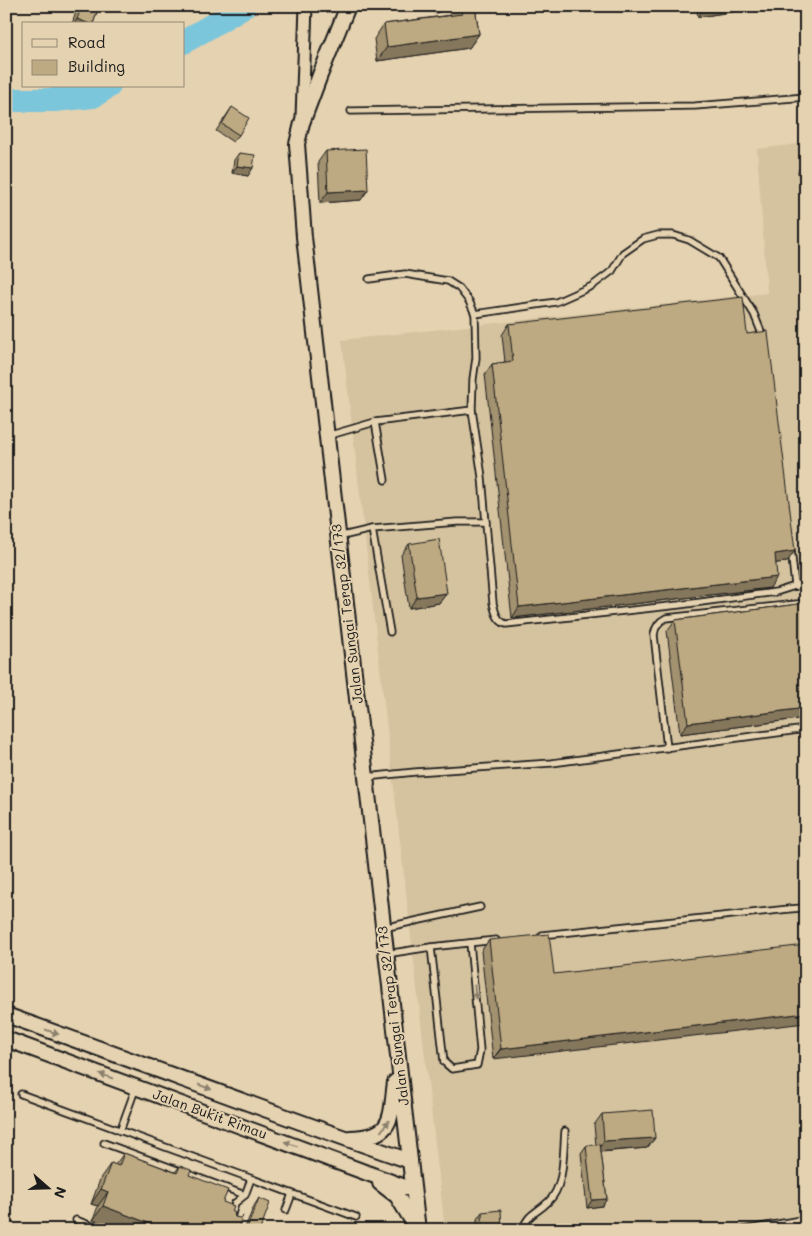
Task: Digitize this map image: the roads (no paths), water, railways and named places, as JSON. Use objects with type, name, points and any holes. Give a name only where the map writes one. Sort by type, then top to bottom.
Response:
[{"type":"street","points":[[302,124],[306,6]]},
{"type":"street","name":"Jalan Sungai Terap 32/173","points":[[348,6],[302,124],[297,144],[302,209],[338,537],[418,1230]]},
{"type":"street","name":"Jalan Bukit Rimau","points":[[6,1015],[133,1060],[340,1138],[410,1161]]},
{"type":"street","name":"Jalan Bukit Rimau","points":[[6,1039],[413,1190]]},
{"type":"street","points":[[340,1138],[363,1138],[382,1132],[386,1127],[391,1113],[398,1061]]},
{"type":"street","points":[[337,1161],[365,1174],[391,1190],[397,1196],[418,1230]]},
{"type":"lane","points":[[351,111],[695,106],[806,98]]},
{"type":"lane","points":[[475,314],[556,302],[592,286],[612,271],[623,254],[643,239],[673,235],[689,240],[719,258],[754,314],[766,343]]},
{"type":"lane","points":[[370,279],[405,274],[448,281],[459,288],[469,301],[475,314],[476,358],[472,379],[472,410],[482,477],[493,603],[498,618],[502,622],[506,624],[679,605],[776,592],[795,586],[806,587]]},
{"type":"lane","points":[[327,436],[375,422],[472,410]]},
{"type":"lane","points":[[375,422],[385,480]]},
{"type":"lane","points":[[338,537],[372,529],[457,522],[486,522]]},
{"type":"lane","points":[[372,529],[390,632]]},
{"type":"lane","points":[[789,538],[795,586]]},
{"type":"lane","points":[[667,748],[654,635],[655,628],[660,621],[666,618],[806,603]]},
{"type":"lane","points":[[366,777],[552,763],[806,729]]},
{"type":"lane","points":[[383,928],[480,907]]},
{"type":"lane","points":[[538,936],[788,909],[806,909]]},
{"type":"lane","points":[[386,954],[499,940]]},
{"type":"lane","points":[[431,947],[444,1062],[452,1069],[478,1065],[480,1050],[470,943]]},
{"type":"lane","points":[[120,1131],[136,1087]]},
{"type":"lane","points":[[21,1094],[356,1217]]},
{"type":"lane","points":[[522,1230],[528,1217],[549,1201],[559,1186],[565,1131]]},
{"type":"lane","points":[[104,1143],[245,1195]]},
{"type":"lane","points":[[228,1228],[236,1203],[245,1195],[251,1179]]},
{"type":"lane","points":[[286,1210],[292,1194]]},
{"type":"lane","points":[[744,1230],[806,1219]]},
{"type":"lane","points":[[76,1220],[103,1230]]},
{"type":"waterway","points":[[185,41],[244,6]]},
{"type":"waterway","points":[[6,100],[55,100],[93,96],[106,88]]}]
